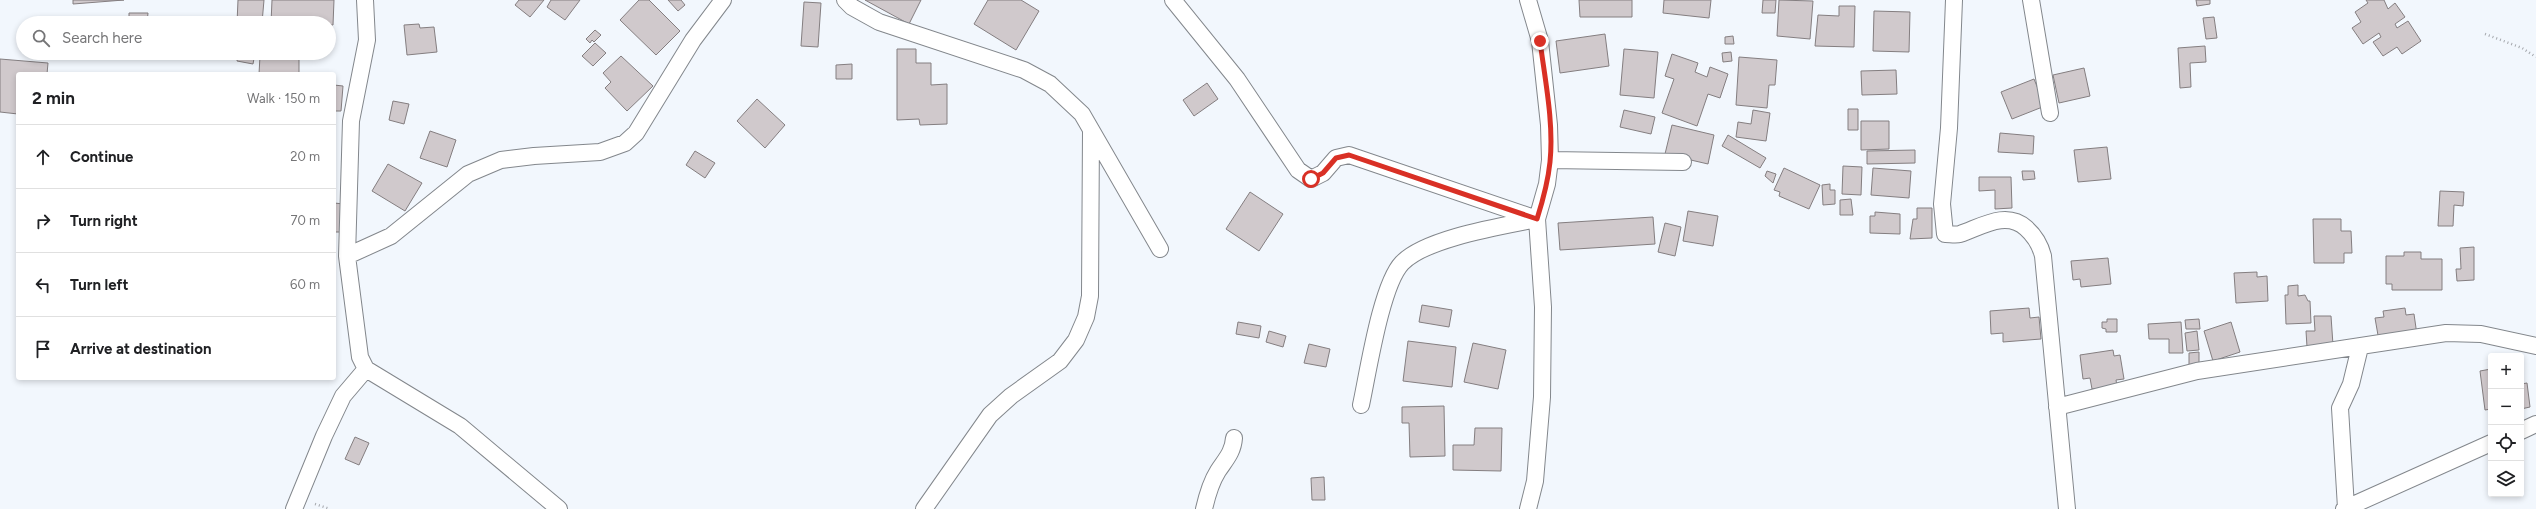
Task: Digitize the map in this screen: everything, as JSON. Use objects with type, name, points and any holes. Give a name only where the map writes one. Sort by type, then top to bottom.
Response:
[{"type":"street","points":[[365,0],[367,40],[351,121],[347,256],[360,356],[366,369],[460,426],[559,509]]},
{"type":"street","points":[[347,256],[391,236],[462,178],[481,168],[501,160],[534,156],[600,152],[625,143],[636,133],[693,40],[723,0]]},
{"type":"street","points":[[845,0],[852,6],[879,22],[1024,70],[1050,84],[1082,114],[1160,249]]},
{"type":"street","points":[[1174,0],[1237,79],[1298,170],[1311,179],[1323,173],[1336,158],[1349,155],[1537,219]]},
{"type":"street","points":[[1528,0],[1540,41],[1549,125],[1550,160],[1547,184],[1537,219],[1543,306],[1542,397],[1534,481],[1528,509]]},
{"type":"street","points":[[1954,0],[1949,128],[1942,204],[1945,234],[1959,235],[1978,226],[2006,219],[2019,222],[2033,235],[2043,256],[2067,509]]},
{"type":"street","points":[[2031,0],[2050,113]]},
{"type":"street","points":[[924,509],[990,415],[1011,396],[1060,361],[1076,340],[1086,317],[1090,296],[1091,131]]},
{"type":"street","points":[[1550,160],[1683,162]]},
{"type":"street","points":[[1361,405],[1386,294],[1401,264],[1410,256],[1442,243],[1537,219]]},
{"type":"street","points":[[2057,407],[2197,371],[2446,333],[2481,334],[2536,346]]},
{"type":"street","points":[[2360,347],[2351,384],[2340,408],[2345,509],[2488,444]]},
{"type":"street","points":[[294,509],[324,436],[343,396],[366,369]]},
{"type":"street","points":[[2524,430],[2536,424]]},
{"type":"street","points":[[1204,509],[1208,494],[1218,471],[1233,449],[1234,438]]},
{"type":"path","points":[[2485,34],[2522,48],[2536,57]]},
{"type":"building","points":[[73,0],[124,0],[73,4]]},
{"type":"building","points":[[238,0],[264,0],[263,16],[237,16]]},
{"type":"building","points":[[272,0],[334,0],[333,16],[271,16]]},
{"type":"building","points":[[519,0],[544,0],[530,17],[515,5]]},
{"type":"building","points":[[551,0],[580,0],[565,20],[547,7]]},
{"type":"building","points":[[639,0],[649,0],[680,31],[656,55],[620,20]]},
{"type":"building","points":[[668,0],[681,0],[685,5],[678,11]]},
{"type":"building","points":[[865,0],[921,0],[909,24]]},
{"type":"building","points":[[988,0],[1021,0],[1039,11],[1016,50],[974,24]]},
{"type":"building","points":[[1579,0],[1632,0],[1632,17],[1580,17]]},
{"type":"building","points":[[1664,0],[1711,0],[1709,18],[1663,13]]},
{"type":"building","points":[[1763,0],[1776,0],[1775,13],[1762,13]]},
{"type":"building","points":[[1779,0],[1813,1],[1810,39],[1777,36]]},
{"type":"building","points":[[2196,0],[2210,0],[2210,4],[2197,6]]},
{"type":"building","points":[[2366,0],[2384,0],[2388,9],[2395,3],[2405,17],[2395,24],[2397,28],[2408,21],[2421,41],[2402,54],[2397,47],[2383,56],[2373,42],[2381,37],[2379,33],[2363,44],[2352,28],[2361,22],[2355,12],[2368,3]]},
{"type":"building","points":[[804,2],[821,3],[818,47],[801,46]]},
{"type":"building","points":[[1839,6],[1855,6],[1854,47],[1815,46],[1818,15],[1839,16]]},
{"type":"building","points":[[1874,11],[1910,12],[1909,52],[1873,51]]},
{"type":"building","points":[[129,13],[148,13],[148,16],[129,16]]},
{"type":"building","points":[[2214,17],[2217,38],[2206,39],[2203,18]]},
{"type":"building","points":[[419,24],[420,28],[434,27],[437,52],[407,55],[404,25]]},
{"type":"building","points":[[595,30],[601,35],[594,42],[592,40],[590,43],[586,39]]},
{"type":"building","points":[[1605,34],[1609,66],[1560,73],[1556,41]]},
{"type":"building","points":[[1733,36],[1734,44],[1725,44],[1725,37]]},
{"type":"building","points":[[595,43],[606,53],[593,66],[582,56]]},
{"type":"building","points":[[2205,46],[2206,62],[2190,63],[2191,87],[2180,88],[2178,48]]},
{"type":"building","points":[[897,49],[916,49],[916,63],[931,63],[931,85],[947,84],[947,124],[920,125],[919,119],[897,120]]},
{"type":"building","points":[[1624,49],[1658,52],[1654,98],[1620,95]]},
{"type":"building","points":[[1731,52],[1732,61],[1723,62],[1722,53]]},
{"type":"building","points":[[1672,54],[1698,63],[1695,72],[1707,77],[1710,67],[1728,74],[1720,98],[1708,94],[1697,126],[1662,113],[1674,79],[1665,76]]},
{"type":"building","points":[[621,56],[653,86],[627,111],[605,88],[611,82],[603,73]]},
{"type":"building","points":[[1739,57],[1777,60],[1775,85],[1769,85],[1767,108],[1736,105]]},
{"type":"building","points":[[0,59],[48,63],[47,72],[16,72],[16,114],[0,112]]},
{"type":"building","points":[[237,60],[254,60],[253,64]]},
{"type":"building","points":[[260,60],[299,60],[299,72],[259,72]]},
{"type":"building","points":[[852,64],[852,79],[836,79],[836,65]]},
{"type":"building","points":[[2084,68],[2090,96],[2059,103],[2053,75]]},
{"type":"building","points":[[1896,70],[1897,94],[1862,95],[1861,71]]},
{"type":"building","points":[[2034,79],[2045,106],[2012,119],[2001,92]]},
{"type":"building","points":[[1207,83],[1218,99],[1194,116],[1183,100]]},
{"type":"building","points":[[336,85],[343,86],[341,111],[336,111]]},
{"type":"building","points":[[757,99],[785,125],[765,148],[737,121]]},
{"type":"building","points":[[393,101],[409,104],[404,124],[389,120]]},
{"type":"building","points":[[1848,109],[1858,109],[1858,130],[1848,130]]},
{"type":"building","points":[[1624,110],[1655,117],[1651,134],[1620,127]]},
{"type":"building","points":[[1753,110],[1770,113],[1766,141],[1736,137],[1738,122],[1751,124]]},
{"type":"building","points":[[1861,121],[1889,121],[1889,149],[1861,150]]},
{"type":"building","points":[[1672,125],[1714,135],[1708,164],[1665,154]]},
{"type":"building","points":[[430,131],[456,140],[447,167],[420,158]]},
{"type":"building","points":[[2000,133],[2034,136],[2033,154],[1998,152]]},
{"type":"building","points":[[1728,135],[1766,158],[1760,168],[1722,146]]},
{"type":"building","points":[[2107,147],[2111,179],[2078,182],[2074,150]]},
{"type":"building","points":[[1915,150],[1915,163],[1867,164],[1867,151]]},
{"type":"building","points":[[695,151],[715,163],[705,178],[686,165]]},
{"type":"building","points":[[388,164],[422,183],[405,211],[372,191]]},
{"type":"building","points":[[1843,166],[1862,167],[1861,195],[1842,194]]},
{"type":"building","points":[[1784,168],[1820,185],[1809,209],[1779,196],[1780,192],[1774,190]]},
{"type":"building","points":[[1873,168],[1911,171],[1909,198],[1871,195]]},
{"type":"building","points":[[1767,171],[1776,174],[1773,183],[1765,176]]},
{"type":"building","points":[[2022,171],[2034,171],[2035,179],[2023,180]]},
{"type":"building","points":[[1979,177],[2011,177],[2012,208],[1995,209],[1995,190],[1979,191]]},
{"type":"building","points":[[1830,184],[1830,190],[1835,190],[1835,204],[1823,205],[1822,185]]},
{"type":"building","points":[[2440,191],[2464,192],[2463,206],[2454,205],[2453,226],[2438,226]]},
{"type":"building","points":[[1250,192],[1283,214],[1259,251],[1226,229]]},
{"type":"building","points":[[1851,199],[1853,215],[1840,215],[1840,200]]},
{"type":"building","points":[[336,203],[344,204],[343,232],[336,232]]},
{"type":"building","points":[[1917,208],[1932,208],[1932,238],[1910,239],[1913,219],[1917,219]]},
{"type":"building","points":[[1688,211],[1718,216],[1713,246],[1683,241]]},
{"type":"building","points":[[1875,212],[1900,214],[1900,234],[1870,233],[1870,216],[1875,216]]},
{"type":"building","points":[[1653,217],[1655,244],[1560,250],[1558,223]]},
{"type":"building","points":[[2313,219],[2341,219],[2341,231],[2351,231],[2352,253],[2344,253],[2344,263],[2314,263]]},
{"type":"building","points":[[1665,223],[1681,227],[1675,256],[1658,252]]},
{"type":"building","points":[[2474,247],[2474,280],[2457,281],[2456,269],[2461,269],[2460,248]]},
{"type":"building","points":[[2404,252],[2421,252],[2421,259],[2442,259],[2442,290],[2392,290],[2392,284],[2386,284],[2386,256],[2404,256]]},
{"type":"building","points":[[2108,258],[2111,284],[2081,287],[2080,279],[2073,280],[2071,261]]},
{"type":"building","points":[[2257,272],[2257,277],[2267,276],[2268,301],[2236,303],[2234,273]]},
{"type":"building","points":[[2298,285],[2298,296],[2305,295],[2308,301],[2310,301],[2311,323],[2286,324],[2285,295],[2288,295],[2288,286]]},
{"type":"building","points":[[1422,305],[1452,310],[1449,327],[1419,322]]},
{"type":"building","points":[[2029,308],[2030,318],[2039,317],[2041,339],[2003,342],[2003,333],[1991,334],[1990,311]]},
{"type":"building","points":[[2405,308],[2406,315],[2414,314],[2417,335],[2379,341],[2375,318],[2384,317],[2383,311]]},
{"type":"building","points":[[2314,316],[2331,316],[2333,345],[2307,347],[2306,331],[2315,331]]},
{"type":"building","points":[[2107,319],[2117,319],[2117,332],[2106,332],[2106,329],[2102,328],[2102,322],[2107,322]]},
{"type":"building","points":[[2199,319],[2200,329],[2186,329],[2185,320]]},
{"type":"building","points":[[1238,322],[1261,326],[1259,338],[1236,334]]},
{"type":"building","points":[[2181,322],[2183,353],[2169,353],[2169,339],[2149,339],[2148,324]]},
{"type":"building","points":[[2231,322],[2240,352],[2213,361],[2204,331]]},
{"type":"building","points":[[1269,331],[1286,336],[1283,347],[1266,342]]},
{"type":"building","points":[[2197,331],[2199,350],[2187,351],[2185,333]]},
{"type":"building","points":[[1408,341],[1456,347],[1452,387],[1403,381]]},
{"type":"building","points":[[1473,343],[1506,350],[1498,389],[1464,382]]},
{"type":"building","points":[[1309,344],[1330,349],[1326,367],[1304,363]]},
{"type":"building","points":[[2113,350],[2114,356],[2120,355],[2124,379],[2116,380],[2117,386],[2092,389],[2090,378],[2083,379],[2080,355]]},
{"type":"building","points":[[2199,352],[2199,364],[2189,365],[2189,353]]},
{"type":"building","points":[[2488,370],[2488,410],[2485,410],[2480,371]]},
{"type":"building","points":[[2527,383],[2530,407],[2524,408],[2524,389],[2524,384]]},
{"type":"building","points":[[1444,406],[1445,456],[1410,457],[1409,423],[1402,423],[1402,407]]},
{"type":"building","points":[[1475,428],[1502,428],[1501,471],[1453,470],[1453,445],[1474,445]]},
{"type":"building","points":[[355,437],[369,443],[359,465],[345,459]]},
{"type":"building","points":[[1324,477],[1325,500],[1312,500],[1311,478]]},
{"type":"route","points":[[1311,179],[1318,177],[1323,173],[1336,158],[1349,155],[1537,219],[1547,184],[1550,160],[1549,125],[1540,41]]}]
